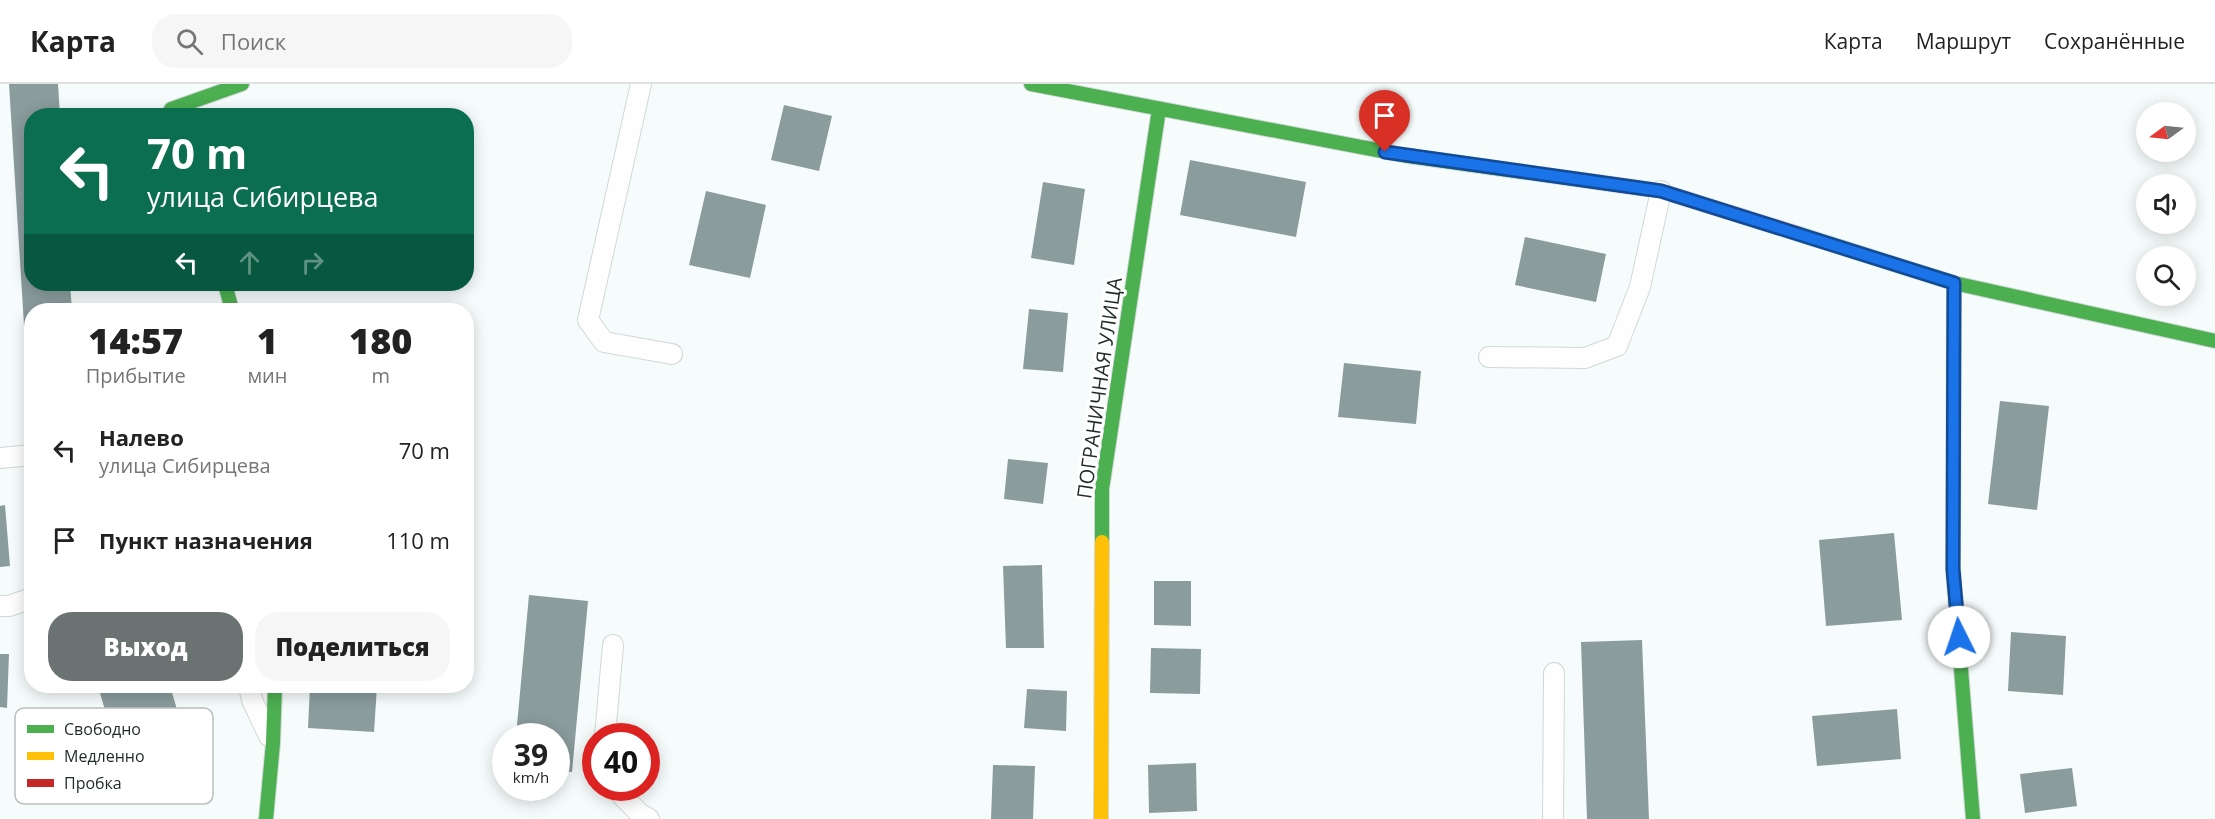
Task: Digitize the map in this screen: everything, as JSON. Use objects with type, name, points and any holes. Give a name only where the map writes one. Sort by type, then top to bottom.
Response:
[{"type":"street","points":[[182,108],[242,84]]},
{"type":"street","points":[[1031,84],[1408,156],[1661,191],[1954,283],[2215,341]]},
{"type":"street","points":[[166,92],[171,108]]},
{"type":"street","name":"ПОГРАНИЧНАЯ УЛИЦА","points":[[1101,819],[1102,489],[1159,109]]},
{"type":"street","points":[[1954,283],[1953,569],[1973,819]]},
{"type":"street","points":[[266,819],[275,693]]},
{"type":"lane","points":[[641,84],[588,320],[604,342],[672,354]]},
{"type":"lane","points":[[1489,357],[1552,360],[1585,358],[1617,346],[1640,287],[1661,191]]},
{"type":"lane","points":[[0,458],[24,456]]},
{"type":"lane","points":[[0,606],[9,606],[24,601]]},
{"type":"lane","points":[[606,723],[613,645]]},
{"type":"lane","points":[[1553,819],[1554,673]]},
{"type":"lane","points":[[250,693],[273,743]]},
{"type":"lane","points":[[627,801],[639,813],[649,819]]},
{"type":"building","points":[[9,84],[58,84],[60,108],[24,108],[24,291],[71,291],[71,303],[24,303],[24,326]]},
{"type":"building","points":[[784,105],[832,116],[819,171],[771,160]]},
{"type":"building","points":[[1190,160],[1306,182],[1296,237],[1180,215]]},
{"type":"building","points":[[1043,182],[1085,189],[1074,265],[1031,258]]},
{"type":"building","points":[[706,191],[766,205],[750,278],[689,265]]},
{"type":"building","points":[[1525,237],[1606,254],[1596,302],[1515,285]]},
{"type":"building","points":[[1029,309],[1068,313],[1063,372],[1023,369]]},
{"type":"building","points":[[1344,363],[1421,371],[1416,424],[1338,417]]},
{"type":"building","points":[[2000,401],[2049,406],[2037,510],[1988,504]]},
{"type":"building","points":[[1008,459],[1048,463],[1043,504],[1004,499]]},
{"type":"building","points":[[5,505],[10,566],[0,567],[0,506]]},
{"type":"building","points":[[1894,533],[1902,620],[1826,626],[1819,540]]},
{"type":"building","points":[[1042,565],[1044,648],[1006,648],[1003,566]]},
{"type":"building","points":[[1154,581],[1191,581],[1191,626],[1154,625]]},
{"type":"building","points":[[529,595],[588,601],[572,772],[570,772],[570,723],[517,723]]},
{"type":"building","points":[[2011,632],[2066,636],[2063,695],[2008,691]]},
{"type":"building","points":[[1642,640],[1649,819],[1587,819],[1581,642]]},
{"type":"building","points":[[1151,648],[1201,649],[1200,694],[1150,693]]},
{"type":"building","points":[[0,654],[9,654],[7,708],[0,707]]},
{"type":"building","points":[[1027,689],[1067,691],[1066,731],[1024,728]]},
{"type":"building","points":[[100,693],[172,693],[177,708],[104,708]]},
{"type":"building","points":[[310,693],[377,693],[374,732],[308,728]]},
{"type":"building","points":[[1897,709],[1901,759],[1817,766],[1812,716]]},
{"type":"building","points":[[1196,763],[1197,811],[1149,813],[1148,765]]},
{"type":"building","points":[[993,765],[1035,766],[1033,819],[991,819]]},
{"type":"building","points":[[2072,768],[2077,806],[2025,813],[2020,774]]},
{"type":"traffic: fast","points":[[174,108],[242,84]]},
{"type":"traffic: fast","points":[[1031,84],[1408,156],[1596,182]]},
{"type":"traffic: fast","points":[[1102,542],[1102,489],[1159,109]]},
{"type":"traffic: fast","points":[[1799,234],[1954,283],[2215,341]]},
{"type":"traffic: fast","points":[[1954,283],[1953,569],[1973,819]]},
{"type":"traffic: fast","points":[[227,291],[230,303]]},
{"type":"traffic: fast","points":[[266,819],[275,693]]},
{"type":"traffic: slow","points":[[1101,819],[1102,542]]},
{"type":"traffic: jam","points":[[1596,182],[1661,191],[1799,234]]},
{"type":"route","points":[[1385,152],[1661,191],[1954,283],[1953,569],[1959,637]]}]
